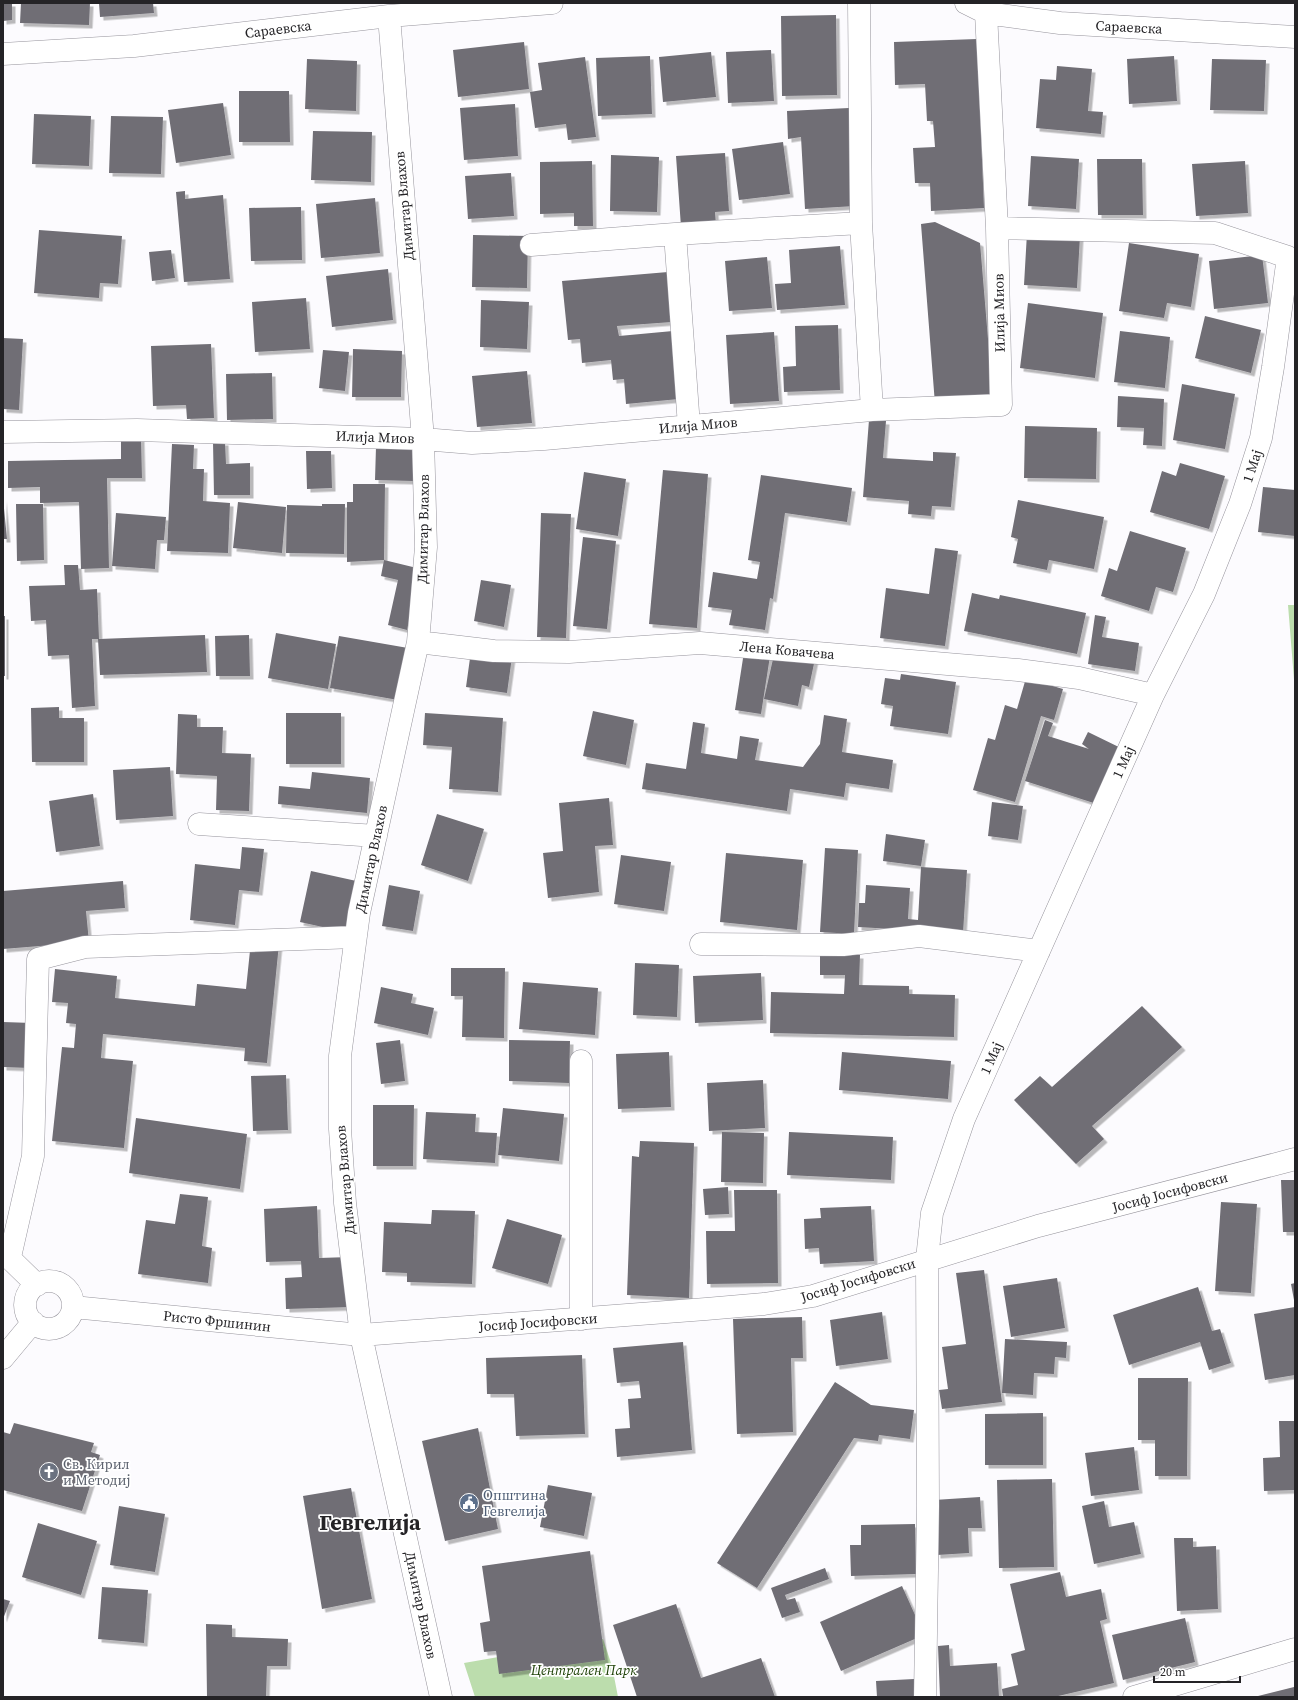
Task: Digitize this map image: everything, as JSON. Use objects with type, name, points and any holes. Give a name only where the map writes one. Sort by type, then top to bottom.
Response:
[{"type":"street","name":"Сараевска","points":[[3,54],[134,46],[388,16],[552,3]]},
{"type":"street","points":[[859,3],[861,223],[872,410]]},
{"type":"street","name":"Сараевска","points":[[966,3],[986,13],[1060,23],[1295,37]]},
{"type":"street","name":"Илија Миов","points":[[3,432],[137,430],[423,439],[472,443],[544,439],[872,410],[1002,405],[997,228],[986,13]]},
{"type":"street","name":"Димитар Влахов","points":[[388,16],[423,439],[426,547],[418,642],[359,913],[340,1056],[340,1129],[345,1203],[362,1335],[441,1697]]},
{"type":"street","points":[[531,245],[675,234],[861,223]]},
{"type":"street","name":"1 Мај","points":[[925,1697],[928,1506],[928,1259],[932,1213],[964,1119],[1153,695],[1204,594],[1240,504],[1261,438],[1273,367],[1288,257],[1215,233],[997,228]]},
{"type":"street","points":[[675,234],[689,426]]},
{"type":"street","name":"Лена Ковачева","points":[[418,642],[494,651],[562,652],[700,643],[1018,670],[1079,678],[1153,695]]},
{"type":"street","points":[[199,824],[376,836]]},
{"type":"street","points":[[701,944],[843,944],[919,936],[1039,951]]},
{"type":"street","points":[[37,1285],[6,1255],[33,1156],[38,959],[85,947],[356,937]]},
{"type":"street","points":[[580,1319],[581,1061]]},
{"type":"street","name":"Јосиф Јосифовски","points":[[362,1335],[764,1304],[813,1296],[1038,1226],[1295,1159]]},
{"type":"street","points":[[45,1282],[53,1282],[62,1285],[68,1290],[72,1298],[73,1307],[67,1321],[54,1329],[39,1326],[33,1322],[28,1315],[26,1303],[30,1291],[37,1285],[45,1282]]},
{"type":"street","name":"Ристо Фршинин","points":[[73,1307],[362,1335]]},
{"type":"street","points":[[3,1358],[33,1322]]},
{"type":"street","points":[[1134,1697],[1295,1649]]},
{"type":"green space","points":[[1288,605],[1295,605],[1295,692]]},
{"type":"green space","name":"Централен Парк","points":[[603,1639],[612,1666],[618,1697],[475,1697],[464,1663]]},
{"type":"building","points":[[3,3],[12,3],[12,20],[3,21]]},
{"type":"building","points":[[21,3],[90,3],[89,25],[20,23]]},
{"type":"building","points":[[99,3],[153,3],[154,13],[100,17]]},
{"type":"building","points":[[836,15],[837,95],[782,96],[781,16]]},
{"type":"building","points":[[977,39],[984,208],[931,211],[930,183],[915,183],[913,148],[935,147],[933,121],[927,121],[925,84],[895,85],[894,42]]},
{"type":"building","points":[[524,42],[529,89],[458,97],[453,50]]},
{"type":"building","points":[[771,50],[774,101],[728,103],[726,52]]},
{"type":"building","points":[[711,52],[716,97],[663,102],[659,57]]},
{"type":"building","points":[[650,56],[652,114],[598,116],[596,58]]},
{"type":"building","points":[[1174,56],[1177,101],[1129,104],[1127,59]]},
{"type":"building","points":[[585,57],[596,137],[568,140],[566,124],[535,128],[530,92],[542,90],[538,63]]},
{"type":"building","points":[[307,59],[357,61],[356,111],[305,109]]},
{"type":"building","points":[[1212,59],[1266,60],[1264,111],[1210,110]]},
{"type":"building","points":[[1057,66],[1092,69],[1088,111],[1103,112],[1101,134],[1036,128],[1040,79],[1056,80]]},
{"type":"building","points":[[239,91],[289,91],[290,142],[239,142]]},
{"type":"building","points":[[223,103],[231,155],[176,163],[168,110]]},
{"type":"building","points":[[515,104],[518,156],[464,160],[460,108]]},
{"type":"building","points":[[849,108],[855,206],[805,209],[801,137],[788,139],[787,111]]},
{"type":"building","points":[[34,114],[91,116],[89,166],[32,164]]},
{"type":"building","points":[[111,116],[163,117],[161,174],[109,173]]},
{"type":"building","points":[[313,131],[372,132],[371,182],[311,180]]},
{"type":"building","points":[[783,142],[790,194],[739,200],[732,149]]},
{"type":"building","points":[[725,153],[729,211],[715,212],[716,225],[681,227],[676,156]]},
{"type":"building","points":[[611,155],[659,157],[657,212],[610,211]]},
{"type":"building","points":[[1031,156],[1079,159],[1076,209],[1028,206]]},
{"type":"building","points":[[1097,159],[1142,159],[1143,215],[1098,215]]},
{"type":"building","points":[[592,161],[593,226],[574,226],[574,213],[540,214],[540,162]]},
{"type":"building","points":[[1245,161],[1248,213],[1196,216],[1192,164]]},
{"type":"building","points":[[511,173],[514,216],[468,219],[465,176]]},
{"type":"building","points":[[185,191],[185,199],[223,195],[230,279],[184,282],[176,192]]},
{"type":"building","points":[[375,198],[380,253],[321,258],[316,204]]},
{"type":"building","points":[[301,207],[302,260],[251,261],[249,208]]},
{"type":"building","points":[[935,222],[980,243],[993,399],[935,404],[921,224]]},
{"type":"building","points":[[39,230],[122,236],[118,284],[100,283],[99,298],[34,293]]},
{"type":"building","points":[[1027,233],[1080,236],[1077,288],[1024,285]]},
{"type":"building","points":[[473,235],[528,236],[527,288],[472,287]]},
{"type":"building","points":[[1129,243],[1199,254],[1191,307],[1167,303],[1164,318],[1119,311]]},
{"type":"building","points":[[840,246],[845,305],[777,310],[775,284],[791,283],[789,250]]},
{"type":"building","points":[[171,250],[175,278],[152,281],[149,252]]},
{"type":"building","points":[[1262,255],[1268,303],[1214,309],[1209,261]]},
{"type":"building","points":[[767,257],[772,308],[729,311],[725,261]]},
{"type":"building","points":[[388,269],[393,320],[332,327],[326,276]]},
{"type":"building","points":[[668,272],[672,322],[617,326],[619,336],[673,331],[679,399],[626,404],[624,379],[613,380],[611,360],[582,363],[580,339],[568,340],[562,281]]},
{"type":"building","points":[[306,298],[310,349],[255,352],[252,302]]},
{"type":"building","points":[[481,300],[529,302],[527,349],[480,347]]},
{"type":"building","points":[[1028,303],[1103,313],[1095,378],[1020,368]]},
{"type":"building","points":[[1205,316],[1261,330],[1251,373],[1195,358]]},
{"type":"building","points":[[838,325],[840,390],[784,392],[783,367],[796,366],[795,326]]},
{"type":"building","points":[[1120,331],[1170,337],[1165,388],[1114,382]]},
{"type":"building","points":[[774,332],[779,401],[730,404],[726,335]]},
{"type":"building","points":[[3,338],[23,339],[19,410],[3,409]]},
{"type":"building","points":[[211,344],[214,418],[187,419],[186,405],[153,406],[151,346]]},
{"type":"building","points":[[353,349],[402,351],[401,397],[352,397]]},
{"type":"building","points":[[323,350],[349,352],[345,391],[319,388]]},
{"type":"building","points":[[527,371],[532,423],[477,427],[472,376]]},
{"type":"building","points":[[272,373],[273,419],[227,420],[226,374]]},
{"type":"building","points":[[1182,384],[1235,394],[1225,449],[1173,440]]},
{"type":"building","points":[[1118,396],[1164,399],[1162,446],[1143,445],[1144,428],[1117,427]]},
{"type":"building","points":[[869,420],[886,421],[883,458],[933,461],[933,452],[956,453],[951,507],[932,506],[931,516],[908,514],[909,501],[863,497]]},
{"type":"building","points":[[1025,426],[1097,428],[1096,479],[1024,478]]},
{"type":"building","points":[[141,438],[142,478],[107,478],[109,568],[81,569],[79,502],[40,503],[40,487],[8,488],[8,461],[121,459],[121,439]]},
{"type":"building","points":[[213,442],[225,442],[226,464],[250,463],[250,495],[214,495]]},
{"type":"building","points":[[172,444],[194,445],[193,469],[204,469],[203,501],[230,503],[228,553],[167,551]]},
{"type":"building","points":[[376,447],[414,448],[413,481],[375,480]]},
{"type":"building","points":[[306,451],[331,451],[332,488],[307,489]]},
{"type":"building","points":[[1180,463],[1225,476],[1209,529],[1150,512],[1162,471],[1176,476]]},
{"type":"building","points":[[663,470],[708,474],[697,628],[649,624]]},
{"type":"building","points":[[584,472],[626,479],[618,536],[576,529]]},
{"type":"building","points":[[761,475],[852,488],[847,522],[785,513],[773,599],[770,598],[765,630],[729,625],[732,610],[708,607],[713,572],[757,579],[760,562],[748,560]]},
{"type":"building","points":[[353,484],[385,484],[384,560],[347,562],[347,502],[353,502]]},
{"type":"building","points":[[1263,487],[1295,490],[1295,536],[1258,532]]},
{"type":"building","points":[[3,498],[7,539],[3,539]]},
{"type":"building","points":[[1018,500],[1104,517],[1094,569],[1049,560],[1047,570],[1013,563],[1018,539],[1011,537]]},
{"type":"building","points":[[238,502],[286,507],[282,553],[233,548]]},
{"type":"building","points":[[16,504],[43,504],[44,560],[17,561]]},
{"type":"building","points":[[322,504],[345,504],[344,554],[286,553],[287,505],[322,506]]},
{"type":"building","points":[[116,513],[166,517],[164,540],[157,540],[155,569],[112,566]]},
{"type":"building","points":[[541,513],[571,514],[566,638],[537,637]]},
{"type":"building","points":[[1130,531],[1186,548],[1173,592],[1156,587],[1149,611],[1101,596],[1109,568],[1117,571]]},
{"type":"building","points":[[583,537],[616,541],[607,629],[573,626]]},
{"type":"building","points":[[935,548],[958,551],[945,646],[880,638],[886,588],[929,594]]},
{"type":"building","points":[[384,560],[421,569],[407,630],[388,625],[398,580],[381,576]]},
{"type":"building","points":[[64,565],[78,565],[80,590],[97,589],[99,639],[205,635],[207,672],[100,675],[98,639],[92,639],[95,706],[72,708],[69,655],[48,656],[46,620],[31,621],[29,586],[65,585]]},
{"type":"building","points":[[481,580],[511,585],[504,627],[474,621]]},
{"type":"building","points":[[972,593],[999,599],[1000,595],[1086,613],[1077,654],[964,631]]},
{"type":"building","points":[[1095,615],[1106,617],[1102,637],[1139,643],[1135,671],[1088,664]]},
{"type":"building","points":[[3,616],[5,616],[5,676],[3,676]]},
{"type":"building","points":[[276,633],[336,644],[328,689],[268,678]]},
{"type":"building","points":[[249,635],[250,676],[216,676],[215,636]]},
{"type":"building","points":[[339,636],[408,648],[398,700],[330,688]]},
{"type":"building","points":[[775,650],[815,659],[809,687],[802,685],[798,706],[764,699]]},
{"type":"building","points":[[471,651],[512,657],[507,693],[466,687]]},
{"type":"building","points":[[744,652],[770,656],[761,714],[735,710]]},
{"type":"building","points":[[901,674],[956,682],[948,734],[890,726],[893,706],[881,704],[885,678],[900,680]]},
{"type":"building","points":[[1026,678],[1063,689],[1054,720],[1041,716],[1015,802],[973,790],[988,738],[995,740],[1005,705],[1017,709]]},
{"type":"building","points":[[59,707],[59,718],[84,718],[84,762],[32,762],[31,708]]},
{"type":"building","points":[[593,711],[634,720],[626,765],[583,756]]},
{"type":"building","points":[[286,713],[341,713],[341,764],[286,764]]},
{"type":"building","points":[[425,713],[503,718],[498,792],[449,789],[452,747],[423,745]]},
{"type":"building","points":[[178,714],[197,715],[197,727],[223,727],[222,753],[251,754],[249,811],[216,810],[217,776],[176,774]]},
{"type":"building","points":[[824,715],[847,719],[842,752],[893,760],[889,789],[846,783],[844,797],[790,789],[787,811],[642,789],[646,763],[686,769],[693,722],[705,724],[701,753],[737,759],[740,736],[759,739],[755,760],[803,767],[820,744]]},
{"type":"building","points":[[1045,720],[1053,723],[1048,736],[1089,749],[1082,744],[1088,732],[1127,751],[1100,805],[1025,781]]},
{"type":"building","points":[[170,767],[173,816],[116,820],[113,770]]},
{"type":"building","points":[[312,772],[370,778],[367,813],[278,804],[279,786],[310,789]]},
{"type":"building","points":[[93,794],[100,846],[56,852],[49,801]]},
{"type":"building","points":[[609,798],[613,845],[595,846],[599,892],[548,898],[543,853],[563,851],[559,803]]},
{"type":"building","points":[[992,802],[1023,806],[1018,840],[988,836]]},
{"type":"building","points":[[437,814],[484,829],[468,881],[421,865]]},
{"type":"building","points":[[886,834],[925,840],[921,866],[883,861]]},
{"type":"building","points":[[242,847],[264,849],[259,892],[239,890],[235,925],[190,920],[195,864],[240,869]]},
{"type":"building","points":[[825,848],[858,850],[854,934],[820,932]]},
{"type":"building","points":[[726,853],[803,860],[797,930],[720,922]]},
{"type":"building","points":[[621,855],[671,862],[664,911],[614,904]]},
{"type":"building","points":[[921,867],[967,870],[963,933],[858,927],[859,903],[865,903],[866,885],[910,888],[908,919],[918,920]]},
{"type":"building","points":[[311,871],[361,882],[350,933],[300,922]]},
{"type":"building","points":[[123,881],[125,908],[86,911],[89,942],[3,949],[3,891]]},
{"type":"building","points":[[389,885],[420,891],[413,931],[382,926]]},
{"type":"building","points":[[251,941],[279,944],[267,1063],[244,1061],[245,1048],[103,1034],[101,1058],[133,1061],[124,1148],[52,1141],[62,1047],[74,1048],[76,1024],[66,1023],[68,1003],[52,1002],[55,969],[117,976],[115,998],[195,1006],[197,984],[246,989]]},
{"type":"building","points":[[820,954],[860,955],[859,985],[909,986],[909,994],[955,995],[954,1037],[770,1033],[771,992],[844,994],[845,975],[820,975]]},
{"type":"building","points":[[635,963],[679,965],[677,1017],[633,1015]]},
{"type":"building","points":[[451,968],[505,968],[504,1038],[462,1037],[463,996],[451,996]]},
{"type":"building","points":[[761,973],[763,1020],[695,1023],[693,976]]},
{"type":"building","points":[[523,982],[598,988],[595,1035],[519,1029]]},
{"type":"building","points":[[381,987],[413,994],[411,1003],[434,1008],[428,1035],[374,1023]]},
{"type":"building","points":[[1142,1006],[1182,1047],[1092,1126],[1104,1139],[1076,1164],[1014,1100],[1040,1076],[1052,1087]]},
{"type":"building","points":[[3,1022],[32,1023],[30,1068],[3,1067]]},
{"type":"building","points":[[400,1040],[405,1081],[381,1084],[376,1043]]},
{"type":"building","points":[[509,1040],[570,1041],[569,1083],[509,1081]]},
{"type":"building","points":[[669,1052],[671,1107],[618,1109],[616,1054]]},
{"type":"building","points":[[842,1052],[951,1061],[948,1099],[839,1090]]},
{"type":"building","points":[[286,1075],[288,1130],[253,1131],[251,1076]]},
{"type":"building","points":[[763,1080],[765,1128],[709,1131],[707,1083]]},
{"type":"building","points":[[373,1105],[414,1105],[413,1166],[373,1166]]},
{"type":"building","points":[[503,1108],[564,1114],[559,1161],[498,1155]]},
{"type":"building","points":[[426,1112],[476,1114],[475,1132],[497,1133],[495,1163],[423,1159]]},
{"type":"building","points":[[136,1118],[247,1134],[240,1189],[129,1173]]},
{"type":"building","points":[[722,1132],[764,1133],[763,1183],[721,1182]]},
{"type":"building","points":[[789,1132],[893,1137],[891,1180],[787,1175]]},
{"type":"building","points":[[640,1141],[694,1143],[689,1298],[627,1295],[632,1156],[639,1157]]},
{"type":"building","points":[[1281,1180],[1295,1180],[1295,1232],[1283,1232]]},
{"type":"building","points":[[728,1187],[729,1214],[705,1215],[703,1189]]},
{"type":"building","points":[[734,1190],[777,1190],[778,1283],[707,1284],[706,1231],[735,1231]]},
{"type":"building","points":[[180,1194],[208,1197],[202,1246],[212,1248],[208,1283],[138,1274],[146,1220],[175,1224]]},
{"type":"building","points":[[1221,1202],[1257,1204],[1251,1293],[1215,1291]]},
{"type":"building","points":[[317,1206],[319,1258],[350,1257],[352,1307],[286,1309],[285,1278],[302,1277],[301,1261],[266,1262],[264,1209]]},
{"type":"building","points":[[871,1206],[874,1261],[820,1264],[819,1248],[805,1249],[804,1219],[821,1218],[820,1208]]},
{"type":"building","points":[[432,1210],[475,1211],[472,1284],[407,1282],[407,1273],[382,1272],[384,1222],[431,1224]]},
{"type":"building","points":[[507,1219],[562,1235],[548,1284],[492,1268]]},
{"type":"building","points":[[984,1270],[1002,1402],[942,1409],[939,1390],[948,1389],[942,1347],[966,1344],[956,1273]]},
{"type":"building","points":[[1057,1278],[1065,1328],[1011,1337],[1003,1286]]},
{"type":"building","points":[[1295,1283],[1295,1300],[1294,1300],[1291,1284]]},
{"type":"building","points":[[1198,1287],[1212,1331],[1220,1329],[1231,1363],[1209,1370],[1200,1342],[1129,1365],[1113,1315]]},
{"type":"building","points":[[1295,1307],[1295,1375],[1265,1380],[1254,1314]]},
{"type":"building","points":[[882,1312],[888,1359],[836,1366],[830,1320]]},
{"type":"building","points":[[802,1317],[803,1358],[791,1358],[793,1432],[737,1434],[733,1319]]},
{"type":"building","points":[[1005,1339],[1067,1342],[1066,1358],[1055,1357],[1054,1374],[1034,1373],[1033,1395],[1002,1393]]},
{"type":"building","points":[[683,1342],[692,1450],[617,1457],[615,1429],[630,1428],[628,1399],[641,1398],[639,1381],[617,1383],[613,1348]]},
{"type":"building","points":[[582,1355],[585,1434],[516,1436],[514,1394],[487,1394],[486,1358]]},
{"type":"building","points":[[1138,1378],[1188,1378],[1187,1476],[1155,1476],[1155,1440],[1138,1440]]},
{"type":"building","points":[[835,1382],[871,1405],[914,1410],[910,1439],[879,1435],[878,1441],[854,1438],[757,1588],[717,1563]]},
{"type":"building","points":[[1043,1413],[1043,1465],[985,1465],[985,1414]]},
{"type":"building","points":[[1279,1421],[1295,1421],[1295,1490],[1264,1491],[1263,1458],[1280,1457]]},
{"type":"building","name":"Св. Кирил и Методиј","points":[[14,1423],[94,1443],[91,1452],[100,1455],[82,1511],[3,1490],[3,1432],[10,1434]]},
{"type":"building","points":[[478,1428],[498,1529],[445,1541],[422,1441]]},
{"type":"building","points":[[1134,1447],[1139,1490],[1091,1496],[1085,1453]]},
{"type":"building","points":[[1052,1479],[1054,1567],[999,1568],[997,1480]]},
{"type":"building","points":[[548,1485],[592,1493],[584,1536],[540,1527]]},
{"type":"building","points":[[351,1488],[372,1599],[322,1609],[303,1496]]},
{"type":"building","points":[[980,1497],[982,1528],[968,1528],[969,1553],[937,1555],[934,1500]]},
{"type":"building","points":[[1104,1501],[1109,1527],[1134,1522],[1141,1554],[1094,1564],[1082,1506]]},
{"type":"building","points":[[119,1506],[165,1514],[155,1572],[110,1565]]},
{"type":"building","points":[[38,1523],[97,1541],[81,1595],[22,1577]]},
{"type":"building","points":[[915,1524],[916,1574],[851,1576],[850,1545],[861,1545],[861,1525]]},
{"type":"building","points":[[1174,1538],[1193,1538],[1193,1547],[1216,1546],[1218,1609],[1177,1611]]},
{"type":"building","points":[[590,1551],[605,1660],[499,1674],[496,1651],[484,1652],[480,1623],[490,1621],[482,1566]]},
{"type":"building","points":[[825,1568],[829,1579],[785,1595],[787,1600],[795,1598],[800,1612],[782,1618],[771,1588]]},
{"type":"building","points":[[1060,1572],[1066,1597],[1101,1589],[1107,1619],[1100,1621],[1114,1683],[1054,1697],[1003,1697],[1002,1689],[1018,1685],[1011,1654],[1025,1650],[1010,1584]]},
{"type":"building","points":[[902,1586],[924,1635],[841,1671],[820,1622]]},
{"type":"building","points":[[102,1587],[148,1590],[144,1643],[98,1639]]},
{"type":"building","points":[[3,1599],[10,1601],[3,1619]]},
{"type":"building","points":[[676,1604],[701,1678],[761,1658],[775,1697],[637,1697],[613,1625]]},
{"type":"building","points":[[1185,1618],[1195,1662],[1123,1680],[1112,1635]]},
{"type":"building","points":[[206,1624],[232,1625],[232,1637],[288,1639],[287,1666],[267,1666],[266,1697],[207,1697]]},
{"type":"building","points":[[949,1645],[950,1666],[997,1663],[999,1697],[940,1697],[938,1646]]},
{"type":"building","points":[[914,1679],[915,1697],[877,1697],[876,1681]]},
{"type":"building","points":[[1294,1687],[1295,1697],[1258,1697],[1258,1696]]},
{"type":"place","name":"Св. Кирил и Методиј","points":[[49,1472]]},
{"type":"place","name":"Општина Гевгелија","points":[[469,1503]]},
{"type":"district","name":"Гевгелија","points":[[370,1522]]}]
